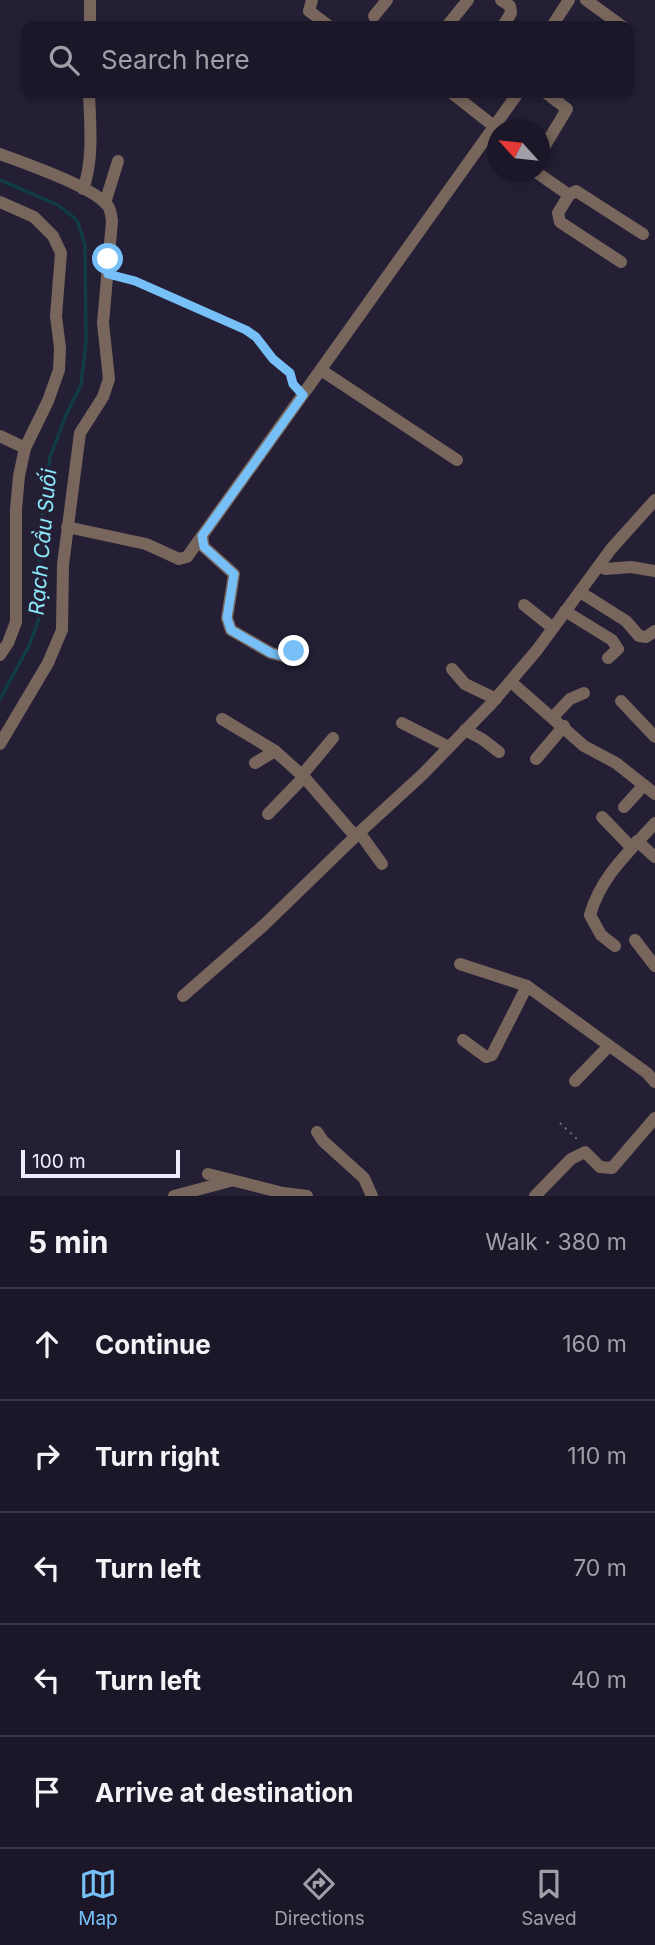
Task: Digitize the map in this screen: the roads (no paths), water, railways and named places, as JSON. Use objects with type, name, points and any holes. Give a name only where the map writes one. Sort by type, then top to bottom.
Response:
[{"type":"street","points":[[90,0],[90,21]]},
{"type":"street","points":[[312,0],[309,11],[322,21]]},
{"type":"street","points":[[374,16],[387,0]]},
{"type":"street","points":[[451,21],[468,0]]},
{"type":"street","points":[[502,0],[510,6],[511,13],[506,21]]},
{"type":"street","points":[[555,21],[569,0]]},
{"type":"street","points":[[586,0],[615,21]]},
{"type":"street","points":[[83,189],[87,180],[90,143],[89,98]]},
{"type":"street","points":[[457,98],[487,131]]},
{"type":"street","points":[[502,119],[512,98]]},
{"type":"street","points":[[550,137],[567,109],[553,98]]},
{"type":"street","points":[[67,527],[146,544],[179,559],[187,557],[487,145]]},
{"type":"street","points":[[0,154],[83,189],[110,208],[112,221],[103,323],[109,379],[103,397],[80,433],[63,565],[62,630],[58,642],[0,744]]},
{"type":"street","points":[[105,203],[118,161]]},
{"type":"street","points":[[550,182],[569,195]]},
{"type":"street","points":[[621,262],[560,222],[558,213],[569,195],[576,191],[643,234]]},
{"type":"street","points":[[0,202],[34,217],[53,236],[61,253],[55,316],[60,348],[59,370],[48,401],[25,448],[16,509],[16,622],[0,655]]},
{"type":"street","points":[[321,370],[457,460]]},
{"type":"street","points":[[0,436],[25,448]]},
{"type":"street","points":[[183,996],[264,925],[496,699],[580,593],[598,566],[655,500]]},
{"type":"street","points":[[202,536],[204,547],[234,574],[227,618],[231,630],[271,653],[286,657],[298,646]]},
{"type":"street","points":[[598,566],[605,569],[631,567],[655,571]]},
{"type":"street","points":[[580,593],[626,621],[639,636],[646,637],[655,631]]},
{"type":"street","points":[[524,606],[553,628]]},
{"type":"street","points":[[565,611],[612,640],[618,649],[608,658]]},
{"type":"street","points":[[452,669],[466,684],[496,699]]},
{"type":"street","points":[[511,682],[584,746],[616,762],[655,793]]},
{"type":"street","points":[[552,717],[570,699],[584,693]]},
{"type":"street","points":[[621,701],[655,737]]},
{"type":"street","points":[[222,719],[275,751],[303,776],[382,864]]},
{"type":"street","points":[[402,723],[449,747]]},
{"type":"street","points":[[536,759],[564,726]]},
{"type":"street","points":[[465,730],[499,752]]},
{"type":"street","points":[[268,814],[333,738]]},
{"type":"street","points":[[255,763],[275,751]]},
{"type":"street","points":[[624,807],[644,785]]},
{"type":"street","points":[[602,817],[634,844],[655,857]]},
{"type":"street","points":[[615,946],[601,935],[590,915],[594,901],[615,864],[655,823]]},
{"type":"street","points":[[635,940],[655,966]]},
{"type":"street","points":[[460,964],[527,986],[609,1046],[653,1073]]},
{"type":"street","points":[[463,1040],[486,1056],[492,1055],[527,986]]},
{"type":"street","points":[[575,1081],[609,1046]]},
{"type":"street","points":[[535,1196],[571,1159],[585,1152],[600,1167],[612,1168],[655,1118]]},
{"type":"street","points":[[317,1132],[323,1141],[364,1178],[372,1196]]},
{"type":"street","points":[[208,1174],[283,1193],[307,1196]]},
{"type":"street","points":[[174,1196],[234,1180]]},
{"type":"waterway","name":"Rạch Cầu Suối","points":[[0,180],[58,205],[77,220],[85,245],[86,341],[81,385],[50,457],[40,532],[39,619],[29,646],[0,699]]}]
